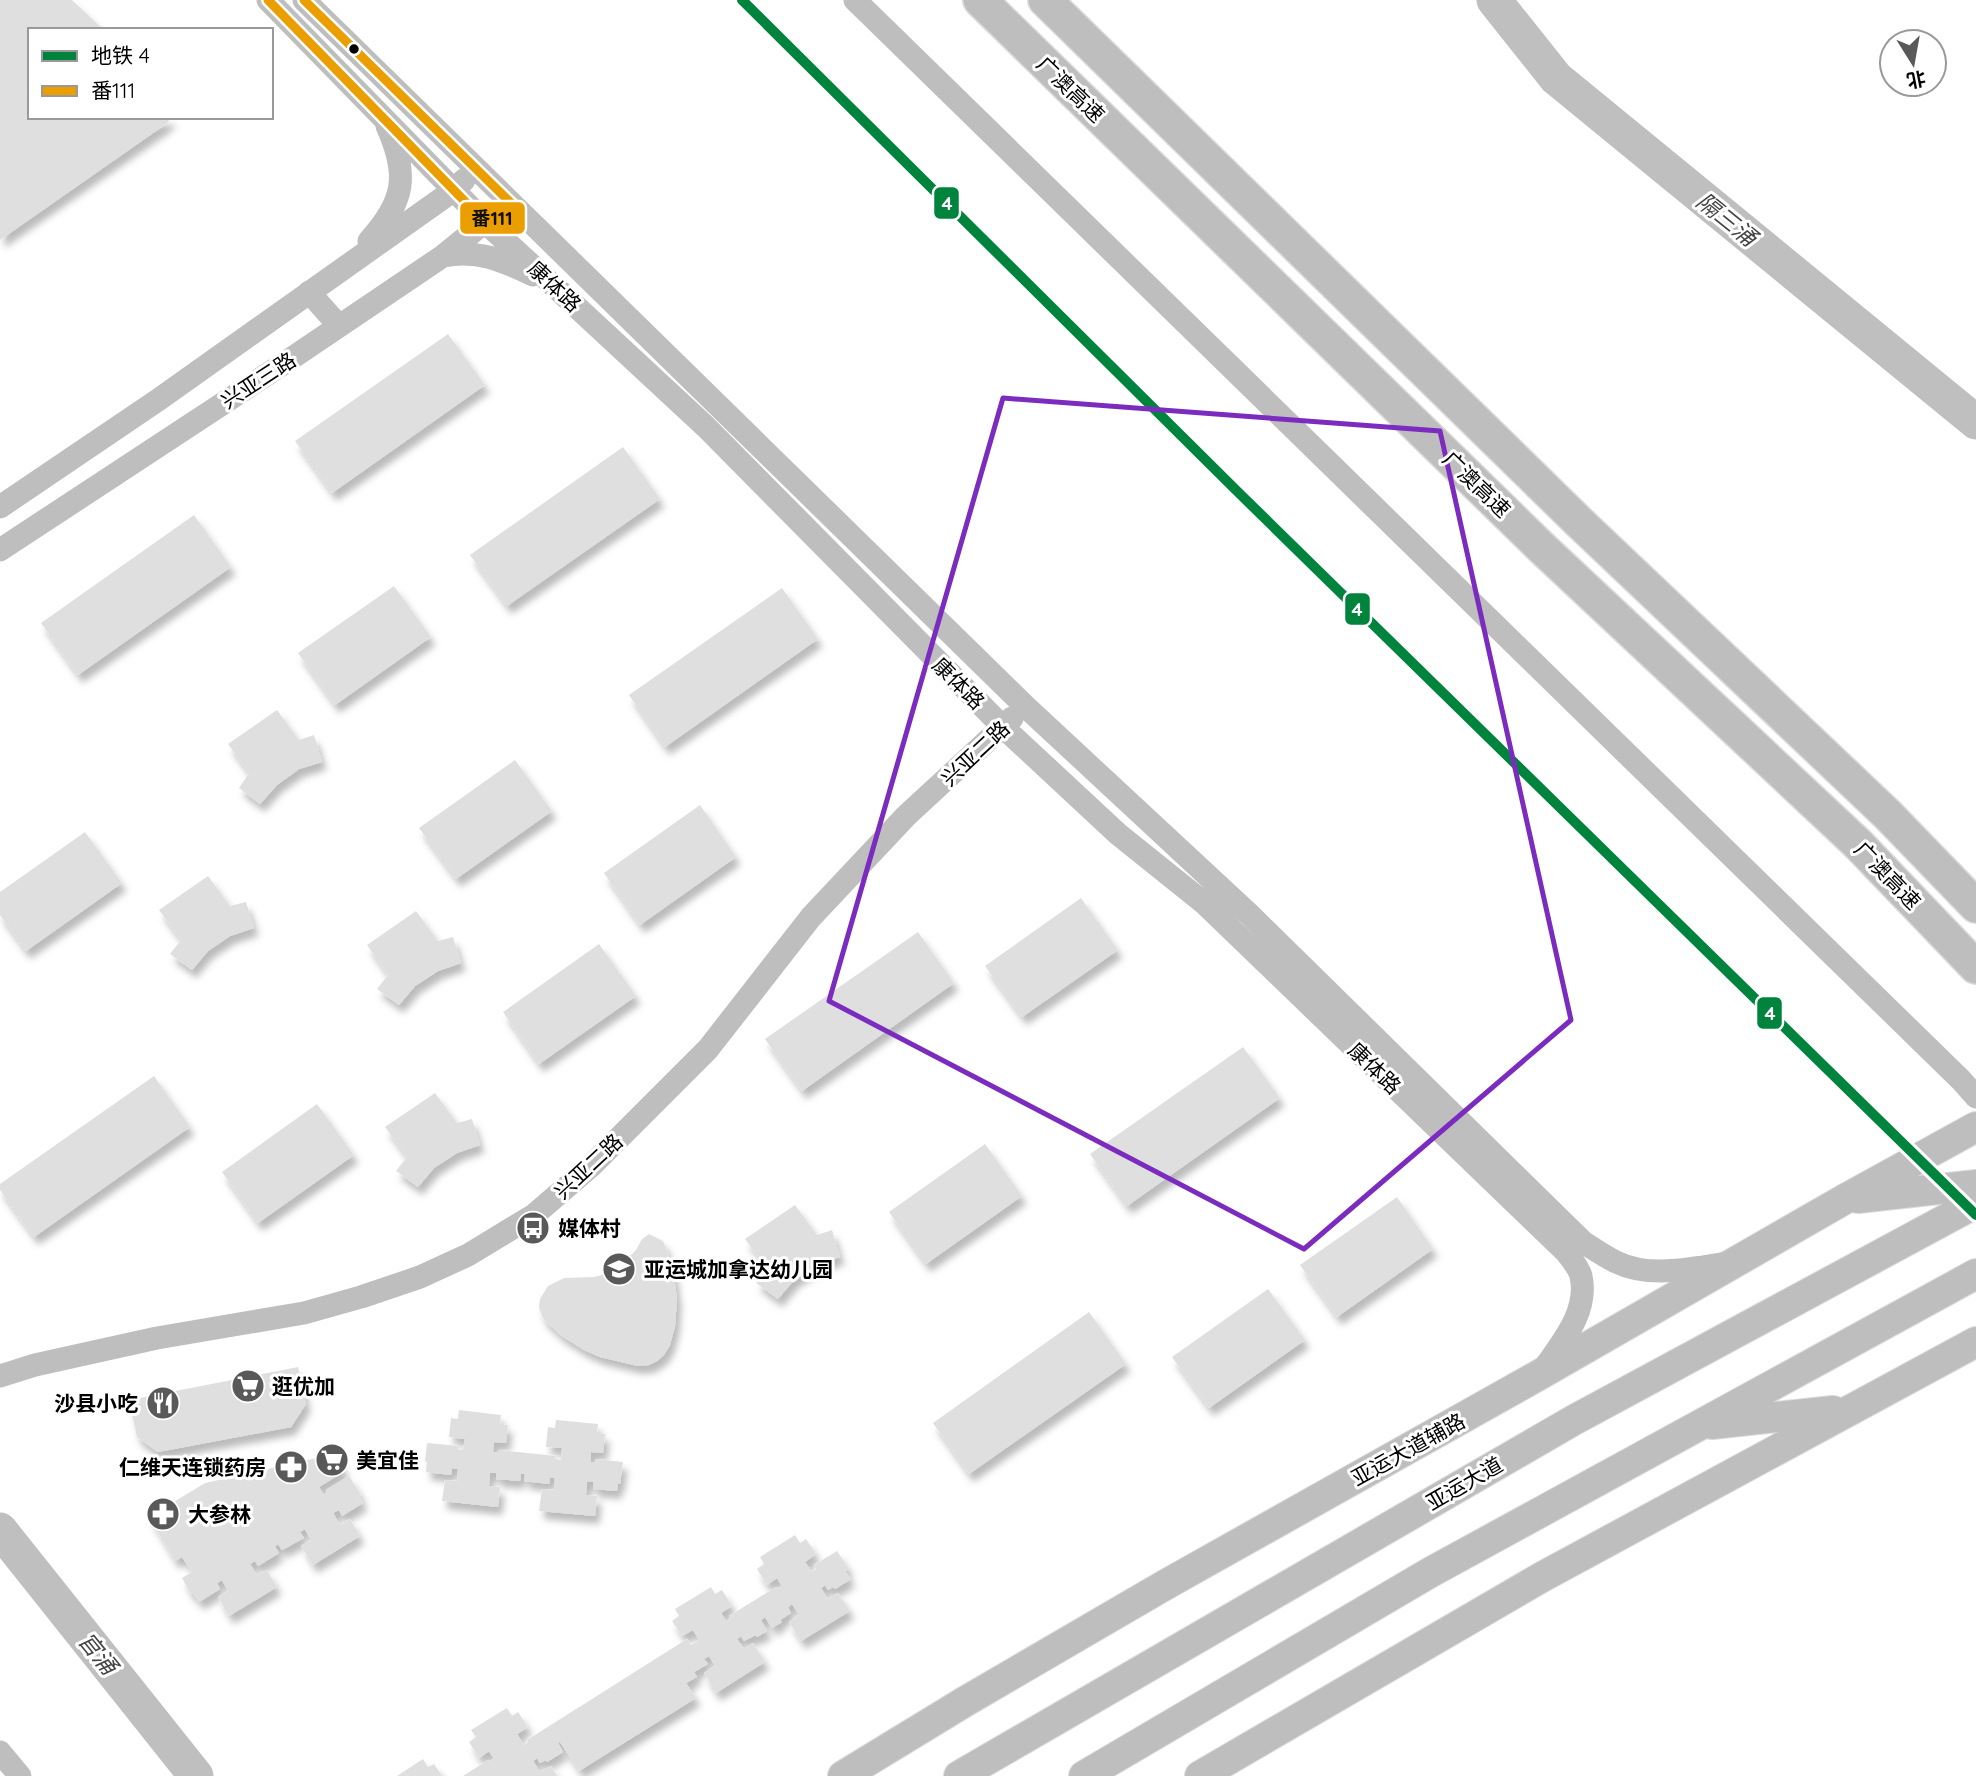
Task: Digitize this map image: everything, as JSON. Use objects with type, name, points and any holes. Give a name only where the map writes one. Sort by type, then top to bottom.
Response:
[{"type":"highway","name":"广澳高速","points":[[980,0],[1542,548],[1858,844],[1976,967]]},
{"type":"highway","name":"广澳高速","points":[[1045,0],[1579,522],[1888,815],[1976,906]]},
{"type":"main road","name":"亚运大道辅路","points":[[843,1776],[1153,1592],[1976,1127]]},
{"type":"main road","points":[[1845,1199],[1976,1185]]},
{"type":"main road","name":"亚运大道","points":[[959,1776],[1574,1420],[1976,1203]]},
{"type":"main road","points":[[1084,1776],[1431,1572],[1976,1274]]},
{"type":"main road","points":[[1200,1776],[1542,1577],[1976,1342]]},
{"type":"main road","points":[[1698,1426],[1851,1409]]},
{"type":"street","name":"康体路","points":[[268,0],[485,222],[706,427],[1003,727],[1118,834],[1204,903],[1567,1253],[1581,1275],[1582,1297],[1569,1333],[1539,1375]]},
{"type":"street","name":"康体路","points":[[304,0],[1025,706],[1250,915],[1583,1242],[1617,1262],[1639,1270],[1677,1271],[1733,1263]]},
{"type":"street","points":[[855,0],[1976,1097]]},
{"type":"street","points":[[345,267],[385,221],[401,184],[400,162],[381,114]]},
{"type":"street","name":"兴亚三路","points":[[0,507],[158,400],[454,190],[477,170]]},
{"type":"street","name":"兴亚三路","points":[[0,550],[340,326],[443,256],[485,222],[514,206]]},
{"type":"street","points":[[443,256],[462,252],[481,255],[502,261],[556,287]]},
{"type":"street","points":[[309,292],[340,326]]},
{"type":"street","name":"兴亚二路","points":[[0,1376],[130,1344],[304,1313],[362,1297],[420,1277],[468,1255],[534,1215],[591,1166],[708,1049],[811,917],[906,816],[1025,706]]},
{"type":"street","points":[[0,1752],[20,1776]]},
{"type":"highlighted area","points":[[1003,398],[1440,431],[1571,1020],[1304,1249],[829,1001]]},
{"type":"building","points":[[0,0],[72,0],[102,28],[28,28],[28,119],[170,119],[0,240]]},
{"type":"building","points":[[448,334],[485,385],[332,493],[295,441]]},
{"type":"building","points":[[623,447],[660,499],[507,606],[470,555]]},
{"type":"building","points":[[194,515],[231,567],[78,675],[41,623]]},
{"type":"building","points":[[394,586],[431,637],[335,705],[298,653]]},
{"type":"building","points":[[782,588],[818,639],[665,747],[629,695]]},
{"type":"building","points":[[277,710],[299,740],[314,735],[322,762],[299,769],[277,785],[260,804],[239,788],[249,773],[228,744]]},
{"type":"building","points":[[515,760],[552,811],[456,879],[419,828]]},
{"type":"building","points":[[700,805],[736,857],[640,925],[604,873]]},
{"type":"building","points":[[85,832],[122,883],[26,951],[0,915],[0,892]]},
{"type":"building","points":[[208,876],[230,906],[246,902],[254,928],[230,936],[208,951],[192,970],[170,954],[181,940],[159,910]]},
{"type":"building","points":[[1081,898],[1118,950],[1022,1017],[985,966]]},
{"type":"building","points":[[416,911],[438,941],[453,937],[461,963],[438,971],[415,986],[399,1005],[377,989],[388,975],[367,945]]},
{"type":"building","points":[[918,932],[954,983],[802,1091],[765,1039]]},
{"type":"building","points":[[599,944],[636,996],[539,1064],[503,1012]]},
{"type":"building","points":[[1243,1047],[1280,1098],[1127,1206],[1090,1154]]},
{"type":"building","points":[[154,1076],[190,1127],[34,1237],[0,1190],[0,1184]]},
{"type":"building","points":[[435,1093],[457,1123],[472,1119],[480,1145],[457,1153],[434,1168],[418,1187],[396,1171],[407,1157],[385,1127]]},
{"type":"building","points":[[317,1104],[354,1155],[258,1223],[222,1172]]},
{"type":"building","points":[[985,1144],[1022,1196],[926,1264],[889,1212]]},
{"type":"building","points":[[1397,1197],[1433,1249],[1337,1317],[1300,1265]]},
{"type":"building","points":[[795,1205],[817,1235],[832,1230],[840,1257],[817,1265],[794,1280],[778,1299],[756,1283],[767,1269],[745,1239]]},
{"type":"building","points":[[649,1234],[663,1241],[674,1277],[677,1299],[670,1345],[657,1361],[638,1366],[600,1357],[562,1336],[544,1320],[539,1308],[540,1299],[548,1286],[564,1278],[594,1277],[609,1273],[623,1263]]},
{"type":"building","points":[[1268,1289],[1305,1340],[1209,1408],[1172,1357]]},
{"type":"building","points":[[1089,1312],[1126,1364],[969,1474],[933,1423]]},
{"type":"building","points":[[298,1367],[306,1404],[291,1427],[158,1452],[137,1437],[129,1400]]},
{"type":"building","points":[[459,1410],[501,1415],[500,1424],[508,1425],[506,1443],[494,1442],[493,1452],[498,1453],[498,1450],[556,1456],[555,1459],[561,1460],[562,1448],[546,1447],[548,1427],[555,1428],[556,1420],[598,1424],[597,1433],[605,1434],[603,1453],[591,1452],[591,1462],[596,1459],[623,1462],[617,1491],[593,1489],[593,1482],[587,1482],[586,1495],[597,1496],[595,1516],[539,1511],[542,1489],[554,1490],[555,1478],[550,1478],[549,1484],[524,1481],[525,1474],[521,1474],[520,1481],[496,1479],[496,1473],[490,1473],[489,1486],[500,1487],[498,1507],[442,1501],[445,1480],[457,1481],[458,1469],[452,1468],[451,1475],[426,1472],[427,1443],[459,1446],[458,1450],[463,1450],[465,1439],[449,1437],[451,1418],[458,1419]]},
{"type":"building","points":[[335,1454],[345,1471],[319,1487],[324,1495],[326,1490],[349,1476],[363,1503],[342,1516],[339,1510],[333,1513],[340,1525],[350,1519],[360,1536],[313,1565],[301,1546],[311,1540],[305,1529],[300,1532],[304,1538],[282,1550],[278,1544],[275,1547],[279,1553],[258,1566],[255,1561],[250,1564],[257,1575],[267,1570],[277,1587],[229,1616],[218,1597],[228,1591],[222,1580],[217,1583],[220,1589],[199,1602],[182,1578],[192,1572],[182,1557],[175,1561],[149,1517],[205,1483]]},
{"type":"building","points":[[795,1535],[800,1543],[806,1539],[816,1554],[805,1562],[812,1572],[816,1569],[814,1565],[837,1551],[849,1569],[845,1571],[851,1579],[835,1589],[833,1587],[828,1590],[825,1585],[821,1588],[828,1599],[838,1593],[850,1611],[801,1641],[789,1622],[799,1615],[792,1604],[788,1607],[791,1613],[772,1628],[765,1617],[761,1620],[767,1631],[744,1641],[741,1636],[737,1639],[744,1649],[753,1643],[765,1662],[716,1693],[704,1673],[715,1666],[709,1656],[704,1659],[708,1664],[694,1672],[697,1677],[686,1683],[696,1698],[579,1771],[560,1742],[558,1743],[563,1752],[547,1762],[546,1760],[540,1763],[537,1758],[533,1761],[540,1772],[551,1766],[557,1776],[463,1776],[494,1759],[489,1751],[479,1758],[469,1742],[476,1737],[471,1730],[507,1708],[512,1716],[518,1712],[528,1727],[517,1734],[524,1745],[527,1740],[687,1639],[691,1645],[699,1640],[693,1630],[682,1636],[672,1621],[679,1616],[675,1609],[711,1587],[715,1594],[722,1590],[732,1606],[721,1613],[727,1622],[731,1619],[729,1616],[782,1586],[777,1578],[767,1585],[757,1569],[764,1564],[760,1557]]},
{"type":"building","points":[[423,1759],[428,1767],[434,1764],[442,1776],[397,1776]]},
{"type":"waterway","name":"隔三涌","points":[[1494,0],[1556,78],[1976,422]]},
{"type":"waterway","name":"官涌","points":[[0,1530],[196,1776]]},
{"type":"metro line","name":"4","points":[[742,0],[1240,494],[1976,1215]]},
{"type":"transit line","name":"番111","points":[[268,0],[485,222],[514,206],[304,0]]},
{"type":"place","name":"媒体村","points":[[533,1228]]},
{"type":"place","name":"亚运城加拿达幼儿园","points":[[619,1269]]},
{"type":"place","name":"逛优加","points":[[248,1386]]},
{"type":"place","name":"沙县小吃","points":[[163,1403]]},
{"type":"place","name":"美宜佳","points":[[332,1460]]},
{"type":"place","name":"仁维天连锁药房","points":[[291,1467]]},
{"type":"place","name":"大参林","points":[[163,1514]]}]
